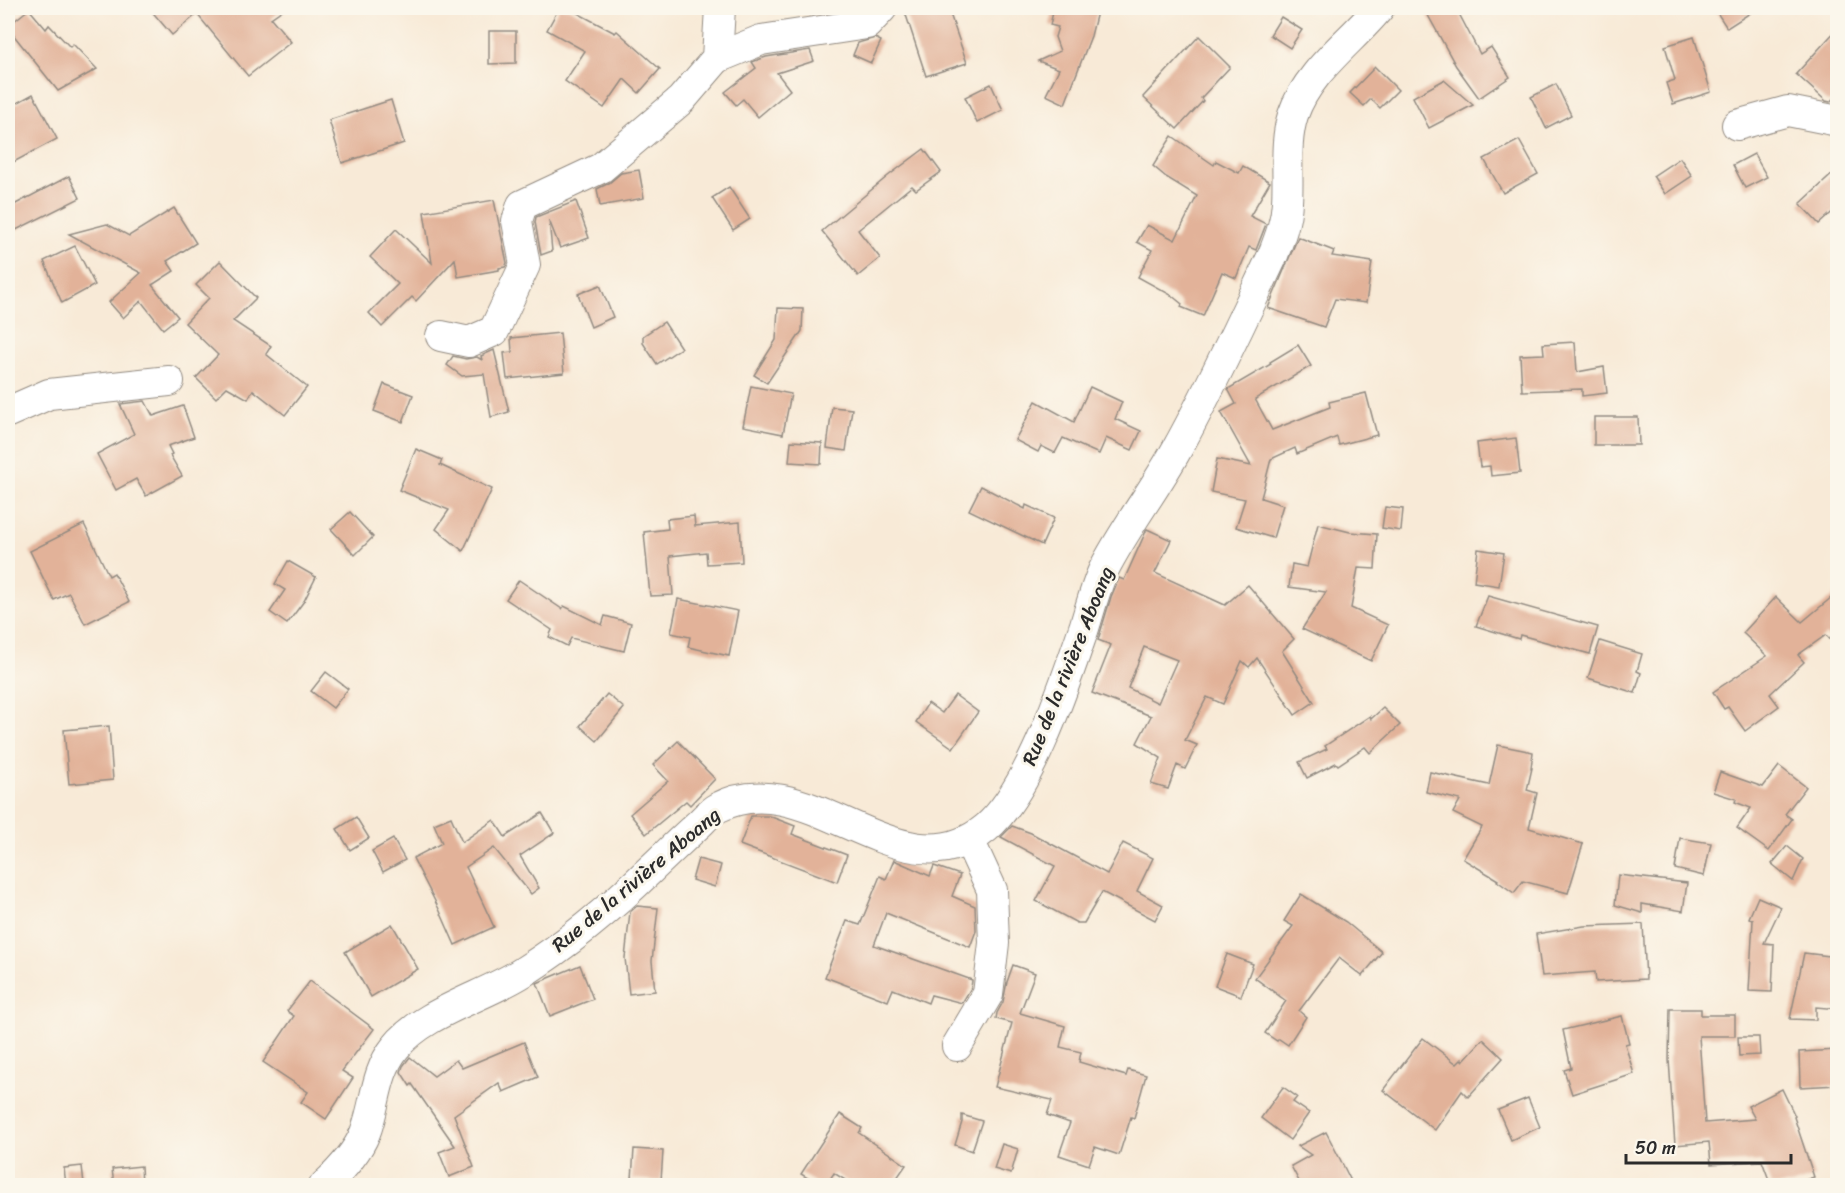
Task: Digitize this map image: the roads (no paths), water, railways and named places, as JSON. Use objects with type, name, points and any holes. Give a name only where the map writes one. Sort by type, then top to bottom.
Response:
[{"type":"street","points":[[717,58],[720,8]]},
{"type":"street","points":[[441,336],[469,342],[494,331],[525,265],[517,221],[522,205],[601,168],[681,100],[717,58],[761,40],[867,24],[882,8]]},
{"type":"street","name":"Rue de la rivière Aboang","points":[[324,1185],[356,1149],[365,1132],[383,1067],[396,1047],[415,1030],[439,1015],[521,974],[579,932],[715,809],[735,801],[760,797],[788,800],[884,839],[919,849],[945,848],[969,840],[989,826],[1019,786],[1042,738],[1065,684],[1102,573],[1176,452],[1274,255],[1284,228],[1288,142],[1293,114],[1305,91],[1319,72],[1379,8]]},
{"type":"street","points":[[1737,125],[1788,111],[1838,121]]},
{"type":"street","points":[[8,412],[49,394],[169,381]]},
{"type":"street","points":[[957,1046],[988,994],[994,943],[992,890],[969,840]]}]
